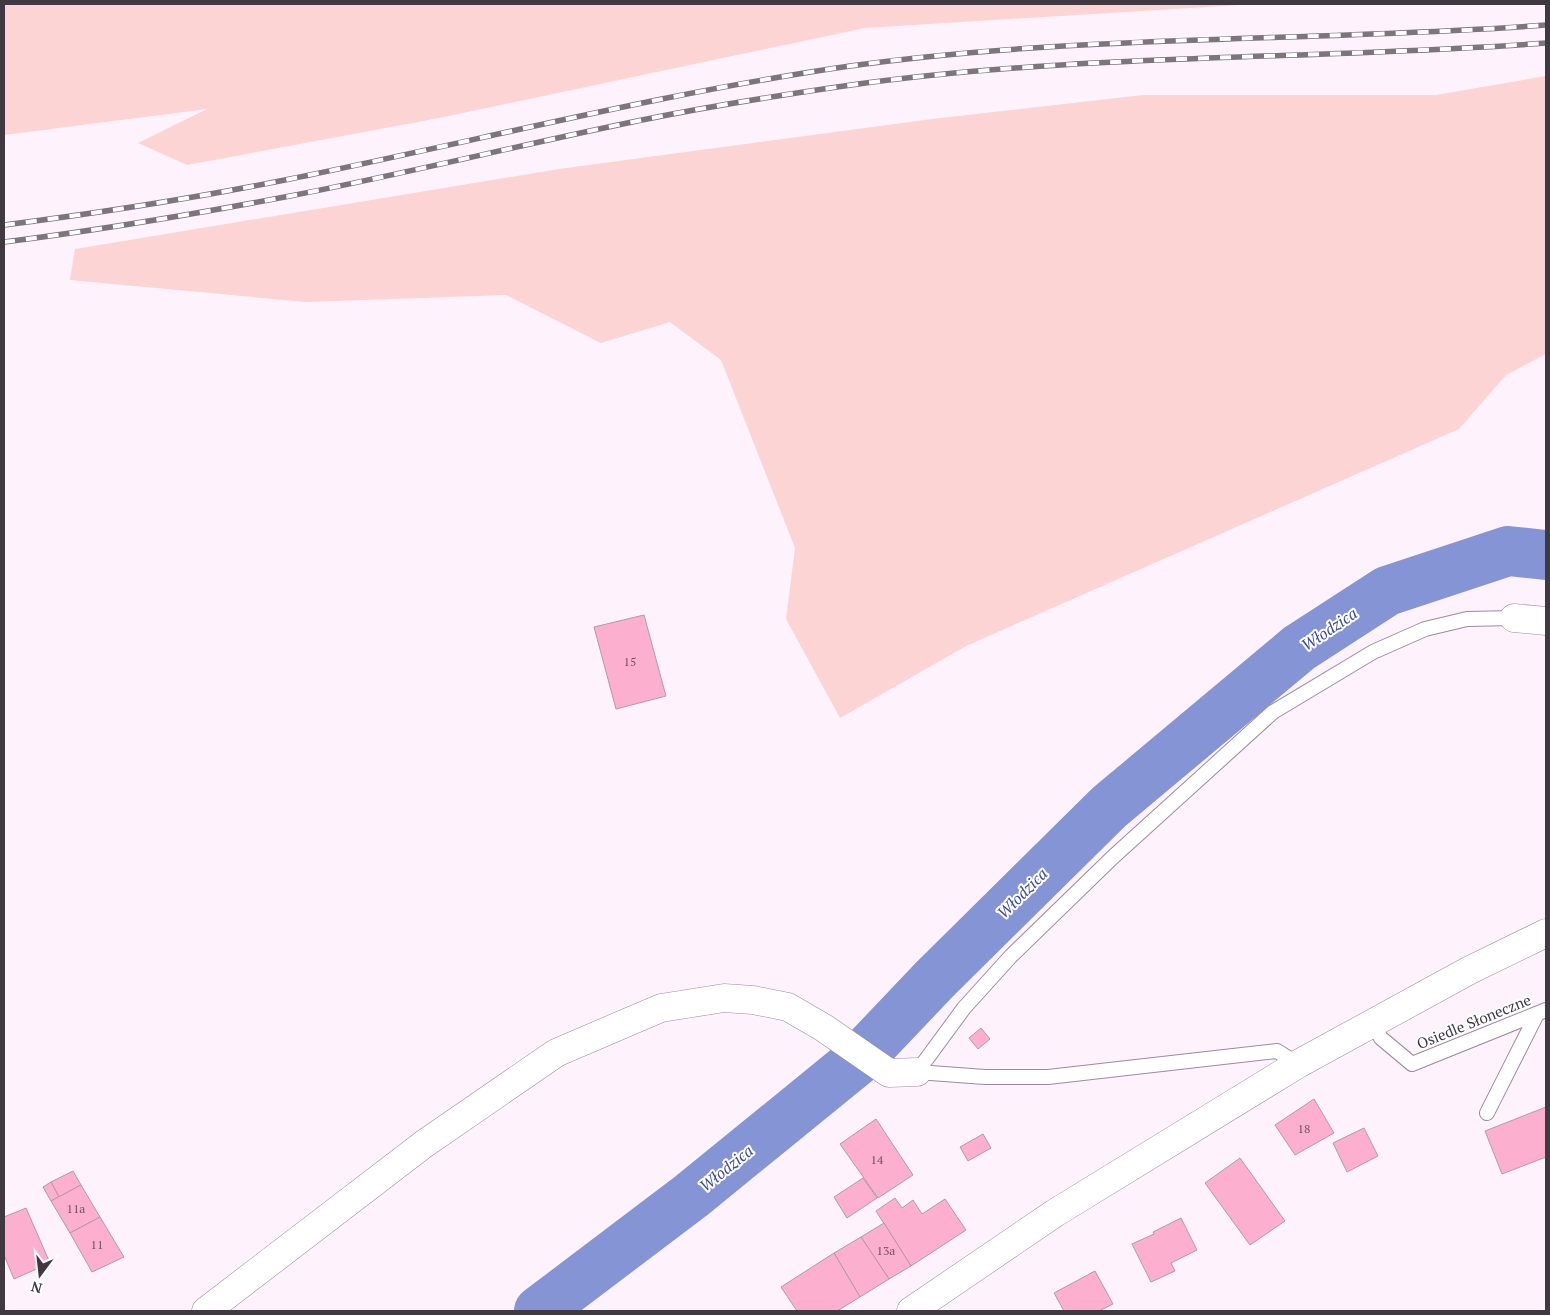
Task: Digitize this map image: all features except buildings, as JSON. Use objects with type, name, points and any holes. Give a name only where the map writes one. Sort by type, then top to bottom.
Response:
[{"type":"street","points":[[1514,618],[1546,621]]},
{"type":"street","points":[[910,1311],[1055,1213],[1298,1064],[1470,970],[1546,933]]},
{"type":"street","points":[[206,1311],[424,1144],[556,1053],[661,1008],[724,998],[753,1000],[788,1007],[824,1028],[889,1073],[917,1072]]},
{"type":"lane","points":[[917,1072],[964,1008],[1011,956],[1113,857],[1273,712],[1373,652],[1425,629],[1467,619],[1514,618]]},
{"type":"lane","points":[[1487,1113],[1542,1012]]},
{"type":"lane","name":"Osiedle Słoneczne","points":[[1372,1023],[1381,1038],[1412,1064],[1542,1012]]},
{"type":"lane","points":[[917,1072],[985,1077],[1048,1077],[1277,1051],[1298,1064]]},
{"type":"shaded area","points":[[4,4],[1256,4],[865,28],[439,118],[187,165],[138,143],[207,109],[4,135]]},
{"type":"shaded area","points":[[1546,76],[1546,354],[1506,375],[1459,429],[966,646],[840,718],[786,619],[795,548],[721,360],[670,322],[601,343],[506,295],[306,302],[70,280],[75,249],[559,169],[932,119],[1143,95],[1436,95]]},
{"type":"waterway","name":"Włodzica","points":[[539,1311],[691,1196],[858,1060],[934,980],[1109,807],[1299,648],[1387,591],[1508,551],[1546,555]]},
{"type":"railway","points":[[4,225],[147,205],[254,186],[709,90],[850,66],[1024,48],[1546,25]]},
{"type":"railway","points":[[4,242],[112,227],[254,203],[668,115],[851,85],[1024,67],[1546,43]]}]
